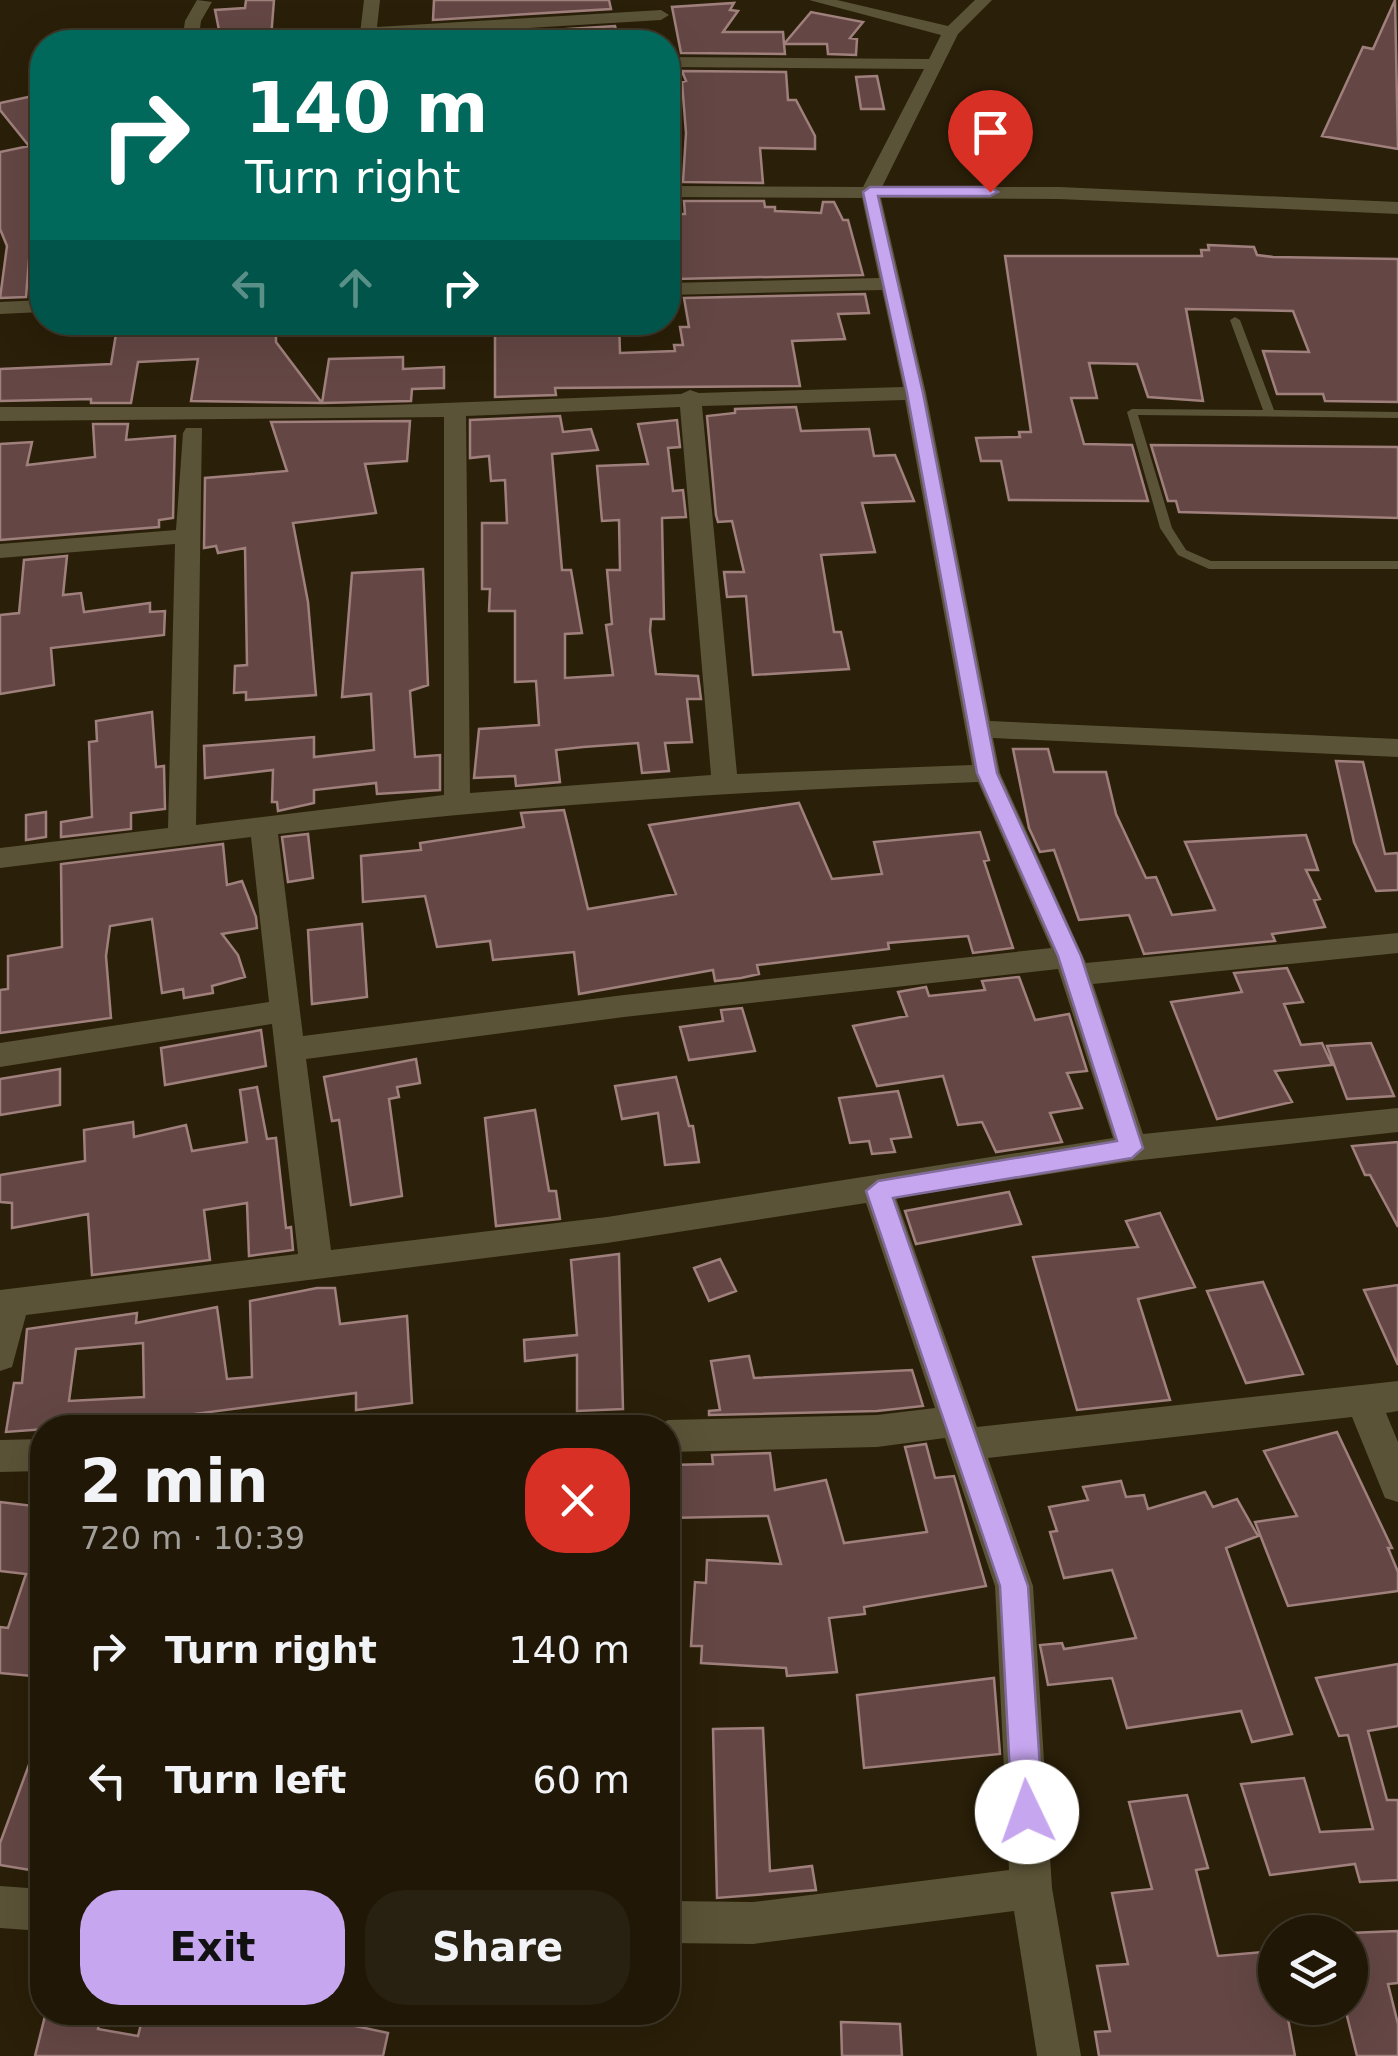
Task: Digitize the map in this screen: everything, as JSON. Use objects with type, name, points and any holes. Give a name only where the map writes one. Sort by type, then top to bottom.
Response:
[{"type":"street","points":[[369,30],[372,0]]},
{"type":"street","points":[[817,0],[951,32]]},
{"type":"street","points":[[984,0],[951,32],[870,192],[915,393],[987,773],[1073,966],[1132,1148]]},
{"type":"street","points":[[192,30],[204,2]]},
{"type":"street","points":[[457,30],[661,14]]},
{"type":"street","points":[[680,62],[933,64]]},
{"type":"street","points":[[680,192],[1059,193],[1398,208]]},
{"type":"street","points":[[680,289],[890,284]]},
{"type":"street","points":[[0,308],[30,307]]},
{"type":"street","points":[[0,414],[222,416],[455,410],[690,396],[915,393]]},
{"type":"street","points":[[690,396],[726,783]]},
{"type":"street","points":[[455,410],[457,803]]},
{"type":"street","points":[[156,414],[177,420],[194,433]]},
{"type":"street","points":[[194,433],[222,416]]},
{"type":"street","points":[[182,833],[187,536],[194,433]]},
{"type":"street","points":[[0,551],[187,536]]},
{"type":"street","points":[[979,729],[1398,748]]},
{"type":"street","points":[[0,858],[182,833],[457,803],[726,783],[987,773]]},
{"type":"street","points":[[264,827],[316,1265]]},
{"type":"street","points":[[288,1050],[624,1006],[1073,966],[1398,943]]},
{"type":"street","points":[[0,1054],[285,1011]]},
{"type":"street","points":[[0,1356],[6,1303],[607,1230],[878,1191],[1132,1148],[1398,1120]]},
{"type":"street","points":[[878,1191],[1014,1586],[1032,1888],[1059,2056]]},
{"type":"street","points":[[680,1436],[961,1432],[1381,1398],[1398,1486]]},
{"type":"street","points":[[0,1456],[30,1455]]},
{"type":"street","points":[[680,1922],[753,1922],[1032,1888]]},
{"type":"street","points":[[0,1907],[30,1909]]},
{"type":"lane","points":[[1235,320],[1269,412]]},
{"type":"lane","points":[[1398,415],[1132,412],[1166,528],[1182,552],[1209,565],[1398,565]]},
{"type":"building","points":[[246,0],[274,0],[272,30],[219,30],[215,10],[245,8]]},
{"type":"building","points":[[434,0],[609,0],[611,9],[433,20]]},
{"type":"building","points":[[1395,0],[1398,149],[1322,136],[1363,47],[1373,49]]},
{"type":"building","points":[[734,3],[730,10],[738,11],[723,32],[783,32],[785,54],[681,53],[680,30],[676,30],[672,7]]},
{"type":"building","points":[[811,12],[863,22],[850,38],[857,39],[856,55],[828,54],[827,44],[784,44]]},
{"type":"building","points":[[615,26],[616,30],[552,30]]},
{"type":"building","points":[[682,71],[786,72],[788,100],[796,100],[815,136],[815,149],[760,148],[763,183],[683,182],[686,133],[682,82],[686,81]]},
{"type":"building","points":[[877,76],[884,109],[861,109],[856,77]]},
{"type":"building","points":[[30,97],[30,260],[26,297],[0,298],[7,246],[0,229],[0,152],[29,146],[0,110],[0,103]]},
{"type":"building","points":[[684,201],[764,201],[765,207],[775,207],[775,211],[821,213],[823,202],[834,202],[843,220],[848,220],[863,275],[680,279],[680,214],[685,214]]},
{"type":"building","points":[[1208,245],[1254,247],[1257,255],[1273,257],[1398,259],[1398,402],[1325,401],[1323,394],[1277,394],[1263,351],[1309,352],[1293,311],[1186,309],[1203,401],[1148,397],[1137,364],[1089,363],[1097,398],[1071,398],[1084,444],[1132,445],[1148,501],[1009,500],[1001,461],[981,461],[976,438],[1020,437],[1019,432],[1031,432],[1005,256],[1202,256],[1201,250],[1209,250]]},
{"type":"building","points":[[865,294],[869,313],[838,314],[845,339],[792,341],[800,386],[555,388],[556,395],[495,397],[495,335],[619,335],[620,353],[675,351],[674,345],[683,345],[680,327],[689,327],[684,298]]},
{"type":"building","points":[[116,335],[276,335],[276,342],[322,403],[191,401],[198,359],[138,362],[131,403],[91,403],[91,399],[0,401],[0,369],[111,364]]},
{"type":"building","points":[[403,357],[403,369],[444,367],[444,388],[412,389],[411,401],[322,403],[329,359]]},
{"type":"building","points":[[796,407],[801,431],[869,429],[874,456],[895,455],[914,501],[862,503],[875,552],[821,555],[834,632],[841,632],[849,669],[753,675],[746,596],[727,597],[724,572],[744,572],[732,521],[718,522],[716,515],[707,416],[735,413],[735,409]]},
{"type":"building","points":[[560,416],[563,432],[591,429],[598,450],[552,454],[562,570],[571,570],[582,633],[565,634],[565,678],[613,675],[606,625],[612,624],[607,570],[620,570],[619,520],[602,521],[597,466],[648,464],[638,424],[677,420],[680,447],[668,448],[673,491],[683,490],[686,517],[662,518],[664,619],[651,619],[650,631],[656,674],[698,676],[701,699],[687,699],[692,742],[665,743],[669,771],[642,773],[638,743],[583,747],[556,750],[560,782],[516,786],[515,776],[474,778],[479,729],[539,725],[536,681],[515,682],[515,611],[489,611],[490,589],[482,589],[482,523],[507,523],[505,480],[491,481],[489,456],[470,458],[470,420]]},
{"type":"building","points":[[410,421],[407,461],[365,464],[376,513],[293,523],[308,602],[316,695],[246,700],[246,692],[234,693],[235,666],[247,665],[245,548],[218,553],[216,546],[204,548],[205,478],[287,471],[271,422]]},
{"type":"building","points":[[93,424],[128,424],[126,440],[175,436],[173,518],[159,520],[159,527],[0,540],[0,444],[32,442],[27,465],[95,457]]},
{"type":"building","points":[[1151,445],[1398,447],[1398,518],[1179,512],[1176,501],[1168,501]]},
{"type":"building","points":[[67,556],[63,595],[81,593],[84,612],[150,603],[150,612],[165,611],[164,635],[51,648],[54,685],[0,694],[0,615],[19,613],[24,560]]},
{"type":"building","points":[[423,569],[428,685],[410,691],[415,757],[440,755],[440,790],[377,794],[376,783],[314,790],[314,803],[278,811],[277,802],[272,802],[273,770],[205,778],[204,746],[314,737],[314,757],[374,750],[371,694],[342,697],[352,573]]},
{"type":"building","points":[[152,712],[156,767],[164,766],[165,809],[131,813],[131,829],[61,837],[61,822],[92,817],[89,742],[97,741],[96,721]]},
{"type":"building","points":[[1013,749],[1048,749],[1054,772],[1106,772],[1116,814],[1146,878],[1156,877],[1172,915],[1215,910],[1185,842],[1306,835],[1318,870],[1306,870],[1320,899],[1314,900],[1325,927],[1272,934],[1275,941],[1144,954],[1129,915],[1079,920],[1054,850],[1040,852],[1029,828]]},
{"type":"building","points":[[1336,761],[1363,762],[1385,854],[1398,853],[1398,890],[1376,891],[1354,842]]},
{"type":"building","points":[[799,803],[832,879],[882,874],[874,842],[980,832],[989,860],[984,861],[1013,948],[973,953],[968,936],[888,943],[889,949],[757,965],[759,974],[741,978],[715,981],[713,970],[579,994],[574,952],[493,960],[490,941],[437,947],[425,896],[363,902],[361,856],[421,850],[420,843],[524,827],[521,813],[564,810],[588,909],[676,894],[649,825]]},
{"type":"building","points":[[46,812],[46,837],[26,840],[26,815]]},
{"type":"building","points":[[308,834],[313,878],[288,882],[282,837]]},
{"type":"building","points":[[223,844],[227,885],[242,881],[256,917],[257,928],[222,934],[238,955],[245,977],[212,986],[213,993],[184,998],[183,989],[162,993],[152,919],[110,926],[106,956],[111,1018],[0,1033],[0,990],[8,989],[8,956],[62,947],[61,864]]},
{"type":"building","points":[[362,924],[367,997],[312,1004],[308,930]]},
{"type":"building","points":[[1287,968],[1303,1002],[1284,1004],[1301,1045],[1322,1043],[1332,1065],[1275,1071],[1292,1102],[1217,1119],[1171,1002],[1242,992],[1234,973]]},
{"type":"building","points":[[1019,977],[1035,1020],[1069,1014],[1087,1071],[1067,1073],[1082,1108],[1050,1113],[1062,1142],[996,1152],[982,1122],[958,1125],[943,1076],[877,1086],[853,1026],[907,1016],[898,992],[926,987],[929,996],[985,990],[982,981]]},
{"type":"building","points":[[742,1008],[755,1051],[689,1060],[680,1027],[723,1021],[721,1010]]},
{"type":"building","points":[[261,1030],[266,1066],[165,1085],[161,1048]]},
{"type":"building","points":[[1371,1043],[1394,1096],[1347,1099],[1327,1046]]},
{"type":"building","points":[[416,1059],[420,1083],[397,1087],[399,1097],[389,1099],[402,1196],[351,1205],[339,1120],[332,1121],[324,1077]]},
{"type":"building","points":[[60,1069],[60,1105],[0,1115],[0,1079]]},
{"type":"building","points":[[676,1077],[689,1126],[693,1126],[699,1162],[665,1165],[658,1113],[622,1119],[615,1086]]},
{"type":"building","points":[[257,1087],[267,1139],[276,1138],[286,1228],[291,1227],[293,1250],[249,1256],[247,1203],[204,1210],[210,1260],[92,1275],[88,1214],[12,1228],[12,1203],[0,1202],[0,1175],[85,1161],[84,1130],[133,1122],[134,1137],[186,1125],[192,1151],[247,1142],[240,1090]]},
{"type":"building","points":[[898,1091],[911,1137],[891,1139],[895,1152],[872,1154],[869,1141],[850,1143],[839,1098]]},
{"type":"building","points":[[535,1110],[549,1191],[556,1191],[560,1219],[496,1226],[485,1118]]},
{"type":"building","points":[[1398,1142],[1398,1227],[1370,1175],[1365,1175],[1352,1146]]},
{"type":"building","points":[[1009,1192],[1021,1224],[916,1244],[905,1211]]},
{"type":"building","points":[[1160,1213],[1195,1287],[1138,1299],[1170,1400],[1077,1410],[1033,1257],[1138,1247],[1126,1221]]},
{"type":"building","points":[[619,1254],[623,1409],[577,1411],[577,1355],[525,1361],[524,1340],[577,1335],[571,1260]]},
{"type":"building","points":[[720,1259],[736,1291],[709,1301],[694,1268]]},
{"type":"building","points":[[1263,1282],[1303,1374],[1246,1383],[1207,1291]]},
{"type":"building","points":[[1398,1285],[1398,1365],[1364,1290]]},
{"type":"building","points":[[335,1288],[340,1324],[407,1316],[412,1403],[356,1410],[356,1393],[186,1415],[30,1415],[30,1430],[6,1432],[14,1383],[22,1383],[27,1329],[137,1313],[136,1323],[217,1307],[227,1379],[252,1377],[250,1301]],"holes":[[[143,1343],[144,1397],[69,1401],[76,1349]]]},
{"type":"building","points":[[749,1356],[754,1378],[912,1370],[923,1406],[877,1411],[709,1415],[709,1411],[720,1410],[711,1361]]},
{"type":"building","points":[[1337,1432],[1392,1548],[1388,1548],[1398,1572],[1398,1591],[1288,1606],[1255,1522],[1297,1516],[1264,1451]]},
{"type":"building","points":[[926,1444],[935,1478],[954,1476],[986,1586],[864,1607],[865,1614],[829,1618],[837,1672],[787,1676],[786,1668],[701,1663],[702,1646],[691,1646],[695,1582],[706,1583],[707,1560],[781,1564],[768,1516],[680,1518],[680,1465],[713,1464],[712,1455],[770,1453],[775,1490],[826,1480],[844,1543],[927,1532],[905,1447]]},
{"type":"building","points":[[1121,1481],[1126,1497],[1144,1495],[1148,1509],[1205,1492],[1213,1507],[1237,1499],[1258,1536],[1226,1548],[1292,1734],[1252,1742],[1241,1711],[1127,1728],[1112,1678],[1048,1685],[1040,1645],[1062,1643],[1064,1649],[1136,1638],[1112,1570],[1064,1578],[1050,1532],[1057,1531],[1049,1507],[1088,1500],[1083,1487]]},
{"type":"building","points":[[0,1502],[30,1506],[30,1676],[0,1673],[0,1627],[8,1628],[26,1574],[0,1571]]},
{"type":"building","points":[[1398,1664],[1398,1726],[1368,1731],[1387,1800],[1398,1800],[1398,1880],[1360,1882],[1355,1864],[1270,1875],[1241,1784],[1304,1778],[1320,1832],[1373,1829],[1348,1735],[1339,1736],[1316,1678]]},
{"type":"building","points":[[994,1678],[1000,1754],[864,1768],[857,1695]]},
{"type":"building","points":[[763,1728],[770,1871],[812,1866],[816,1890],[717,1898],[713,1729]]},
{"type":"building","points":[[30,1762],[30,1870],[0,1865],[0,1843]]},
{"type":"building","points":[[1187,1795],[1208,1868],[1196,1870],[1218,1956],[1258,1952],[1258,2025],[1289,2025],[1295,2056],[1099,2056],[1095,2032],[1110,2031],[1097,1966],[1128,1964],[1112,1893],[1152,1889],[1129,1802]]},
{"type":"building","points":[[1398,1931],[1398,1983],[1388,1984],[1398,2024],[1398,2056],[1357,2056],[1349,2025],[1368,2025],[1368,1932]]},
{"type":"building","points":[[841,2022],[900,2024],[902,2056],[842,2056]]},
{"type":"building","points":[[43,2025],[99,2025],[98,2029],[138,2036],[141,2025],[351,2025],[388,2033],[383,2056],[35,2056]]},
{"type":"route","points":[[990,192],[870,192],[915,393],[987,773],[1070,956],[1132,1148],[878,1191],[1014,1586],[1027,1812]]}]
